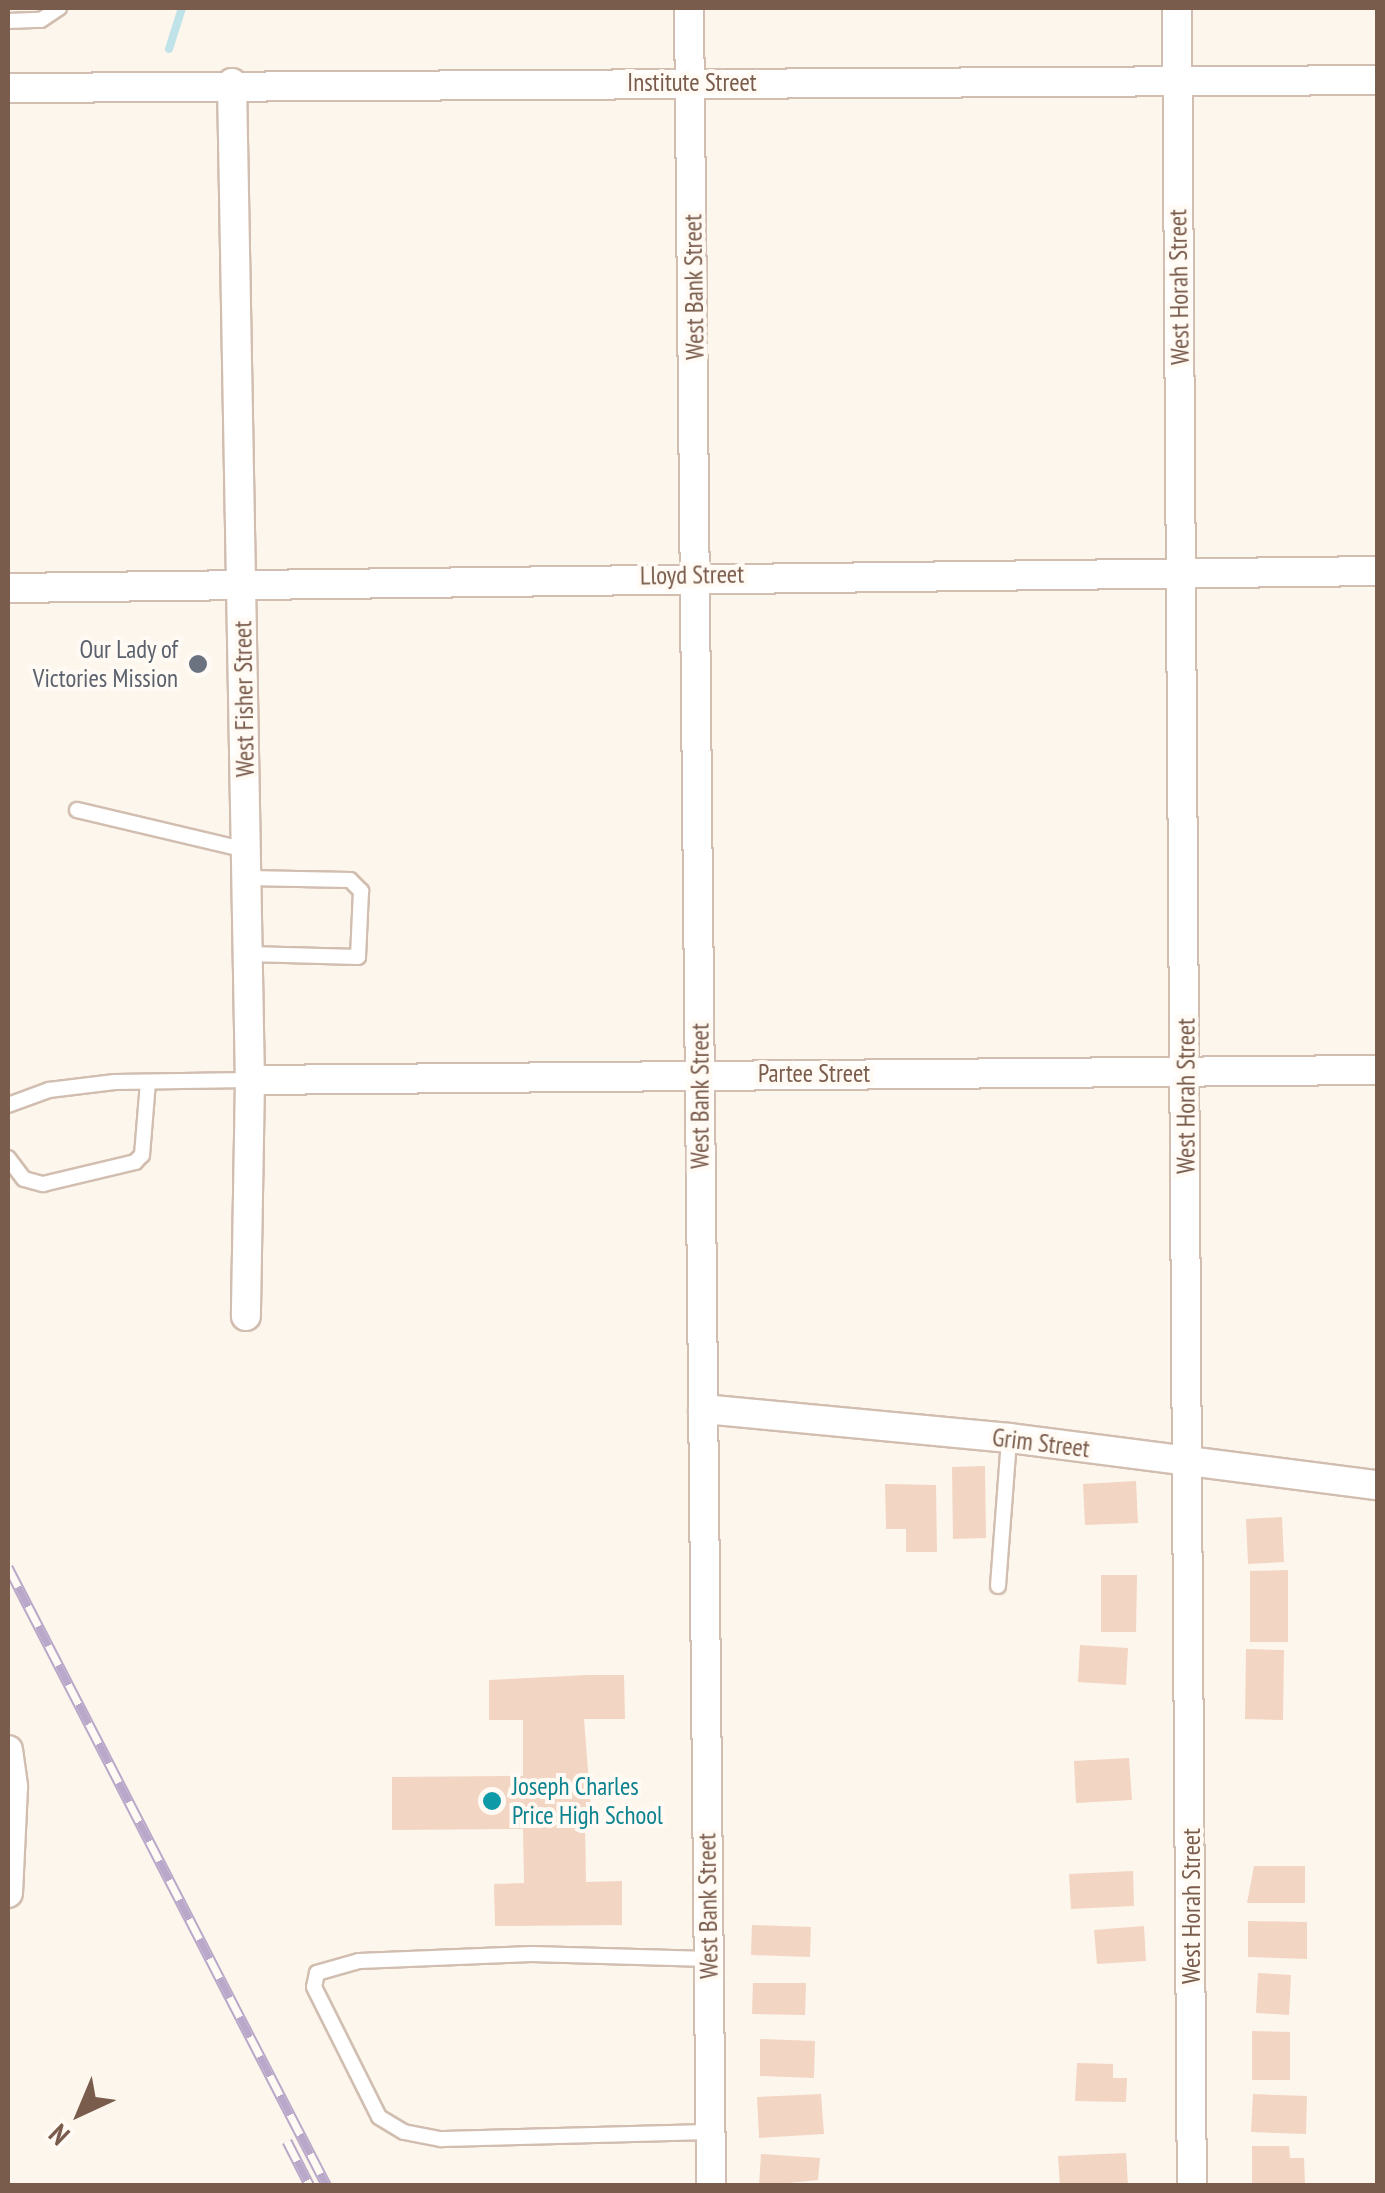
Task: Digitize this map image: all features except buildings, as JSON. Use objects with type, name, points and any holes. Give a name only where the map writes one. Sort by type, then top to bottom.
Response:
[{"type":"street","name":"West Bank Street","points":[[689,8],[698,574],[711,2186]]},
{"type":"street","name":"West Horah Street","points":[[1176,8],[1192,2186]]},
{"type":"street","name":"Institute Street","points":[[8,88],[232,82],[1378,80]]},
{"type":"street","name":"West Fisher Street","points":[[232,82],[250,1080],[246,1316]]},
{"type":"street","name":"Lloyd Street","points":[[8,588],[698,574],[1182,576],[1378,571]]},
{"type":"street","name":"Partee Street","points":[[250,1080],[700,1072],[1378,1070]]},
{"type":"street","name":"Grim Street","points":[[703,1409],[1010,1438],[1378,1485]]},
{"type":"street","points":[[8,1750],[13,1787],[8,1892]]},
{"type":"lane","points":[[8,21],[40,20],[59,8]]},
{"type":"lane","points":[[77,810],[247,864],[350,880],[361,890],[358,956],[248,954]]},
{"type":"lane","points":[[8,1105],[49,1090],[148,1082],[250,1080]]},
{"type":"lane","points":[[8,1158],[24,1179],[42,1184],[135,1162],[142,1155],[148,1082]]},
{"type":"lane","points":[[998,1586],[1010,1438]]},
{"type":"lane","points":[[709,1960],[451,1956],[346,1962],[317,1973],[314,1987],[327,2023],[379,2117],[404,2132],[441,2139],[711,2132]]},
{"type":"waterway","points":[[169,49],[182,8]]},
{"type":"railway","points":[[8,1567],[327,2186]]},
{"type":"railway","points":[[287,2141],[310,2186]]},
{"type":"place","name":"Our Lady of Victories Mission","points":[[198,664]]},
{"type":"place","name":"Joseph Charles Price High School","points":[[492,1801]]}]
